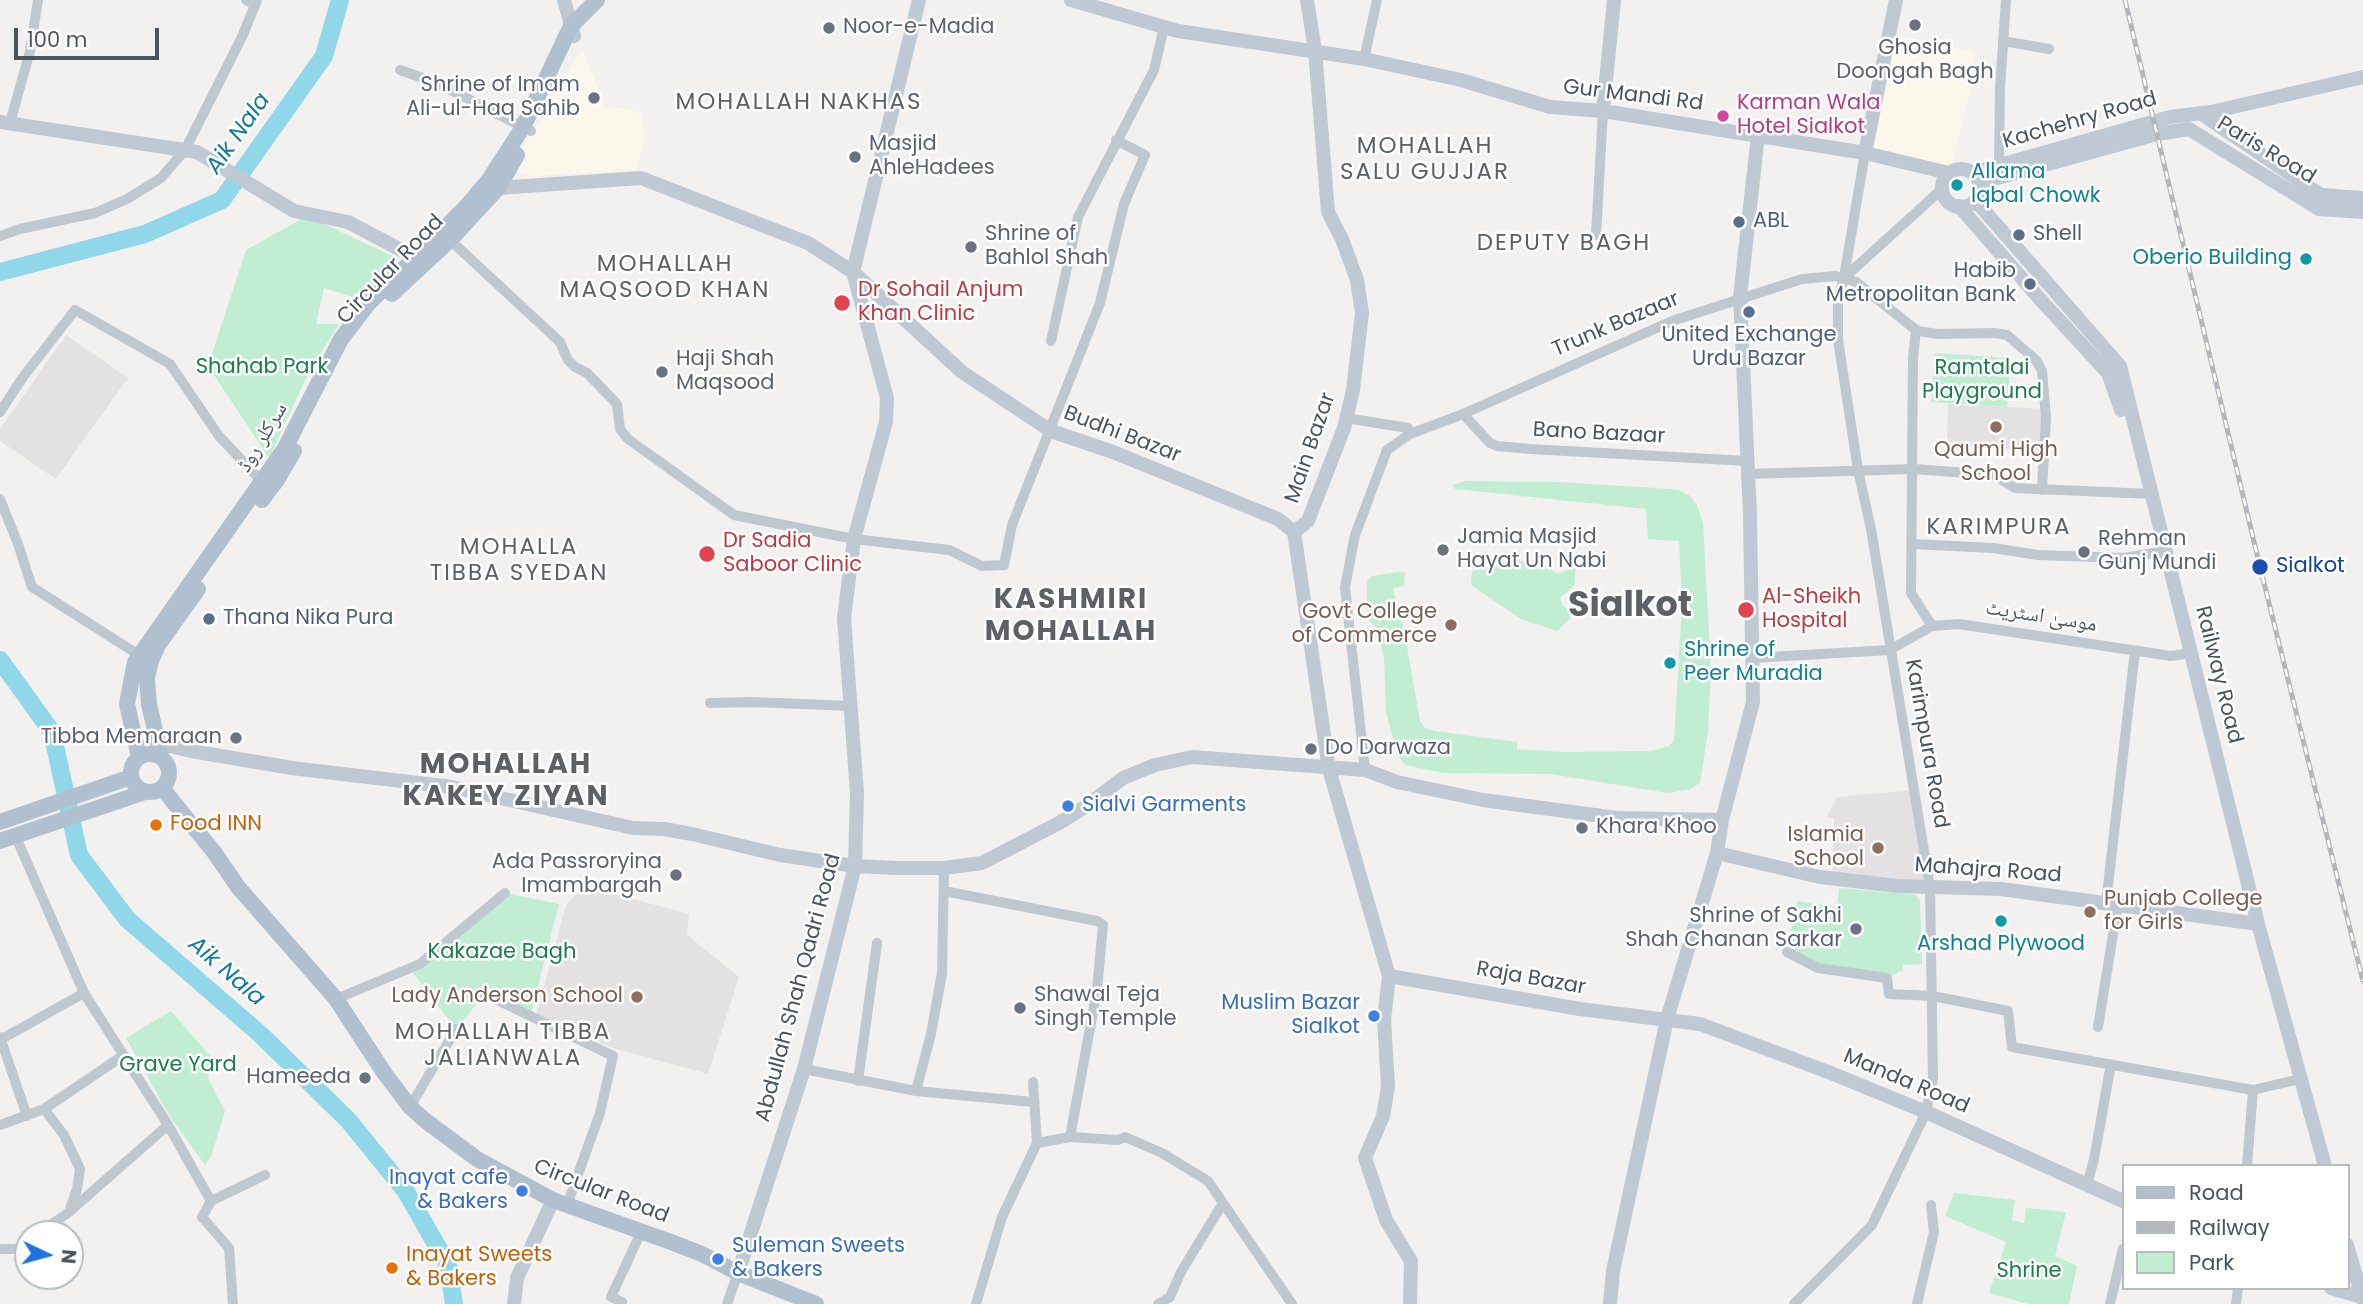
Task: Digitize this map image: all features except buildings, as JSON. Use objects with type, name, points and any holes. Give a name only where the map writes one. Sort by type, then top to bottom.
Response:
[{"type":"main road","name":"Circular Road","points":[[159,750],[148,690],[151,661],[158,645],[266,485],[290,459],[349,344],[419,260],[450,240],[498,188],[527,129],[546,103],[573,31],[597,0]]},
{"type":"main road","points":[[419,260],[488,181],[527,129]]},
{"type":"main road","name":"سرکلر روڈ","points":[[139,655],[266,485]]},
{"type":"main road","points":[[139,655],[135,662],[127,704],[139,757]]},
{"type":"main road","points":[[130,687],[148,690]]},
{"type":"main road","points":[[7,838],[151,792],[165,781],[167,765],[159,750],[139,757],[132,766],[131,777],[135,785],[145,792]]},
{"type":"main road","points":[[1,818],[131,777]]},
{"type":"main road","name":"Circular Road","points":[[165,781],[238,887],[336,999],[410,1107],[477,1159],[560,1203],[642,1230],[702,1254],[737,1273],[816,1304]]},
{"type":"street","points":[[38,0],[30,51],[5,123],[191,151],[293,211],[348,222],[419,260]]},
{"type":"street","points":[[564,0],[573,31]]},
{"type":"street","points":[[853,272],[919,0]]},
{"type":"street","name":"Gur Mandi Rd","points":[[1071,0],[1164,27],[1315,50],[1461,80],[1550,107],[1603,111],[1758,135],[1865,153],[1950,173]]},
{"type":"street","name":"Main Bazar","points":[[1307,0],[1315,50],[1328,212],[1342,239],[1357,280],[1362,313],[1353,390],[1346,418],[1308,521],[1294,532],[1329,769],[1389,976]]},
{"type":"street","points":[[1364,59],[1377,0]]},
{"type":"street","points":[[1596,236],[1603,111],[1614,0]]},
{"type":"street","points":[[1865,153],[1896,0]]},
{"type":"street","points":[[1999,165],[2006,0]]},
{"type":"street","points":[[0,236],[95,213],[127,199],[161,178],[191,151],[242,37],[253,2]]},
{"type":"street","points":[[1051,341],[1078,217],[1154,70],[1164,27]]},
{"type":"street","points":[[2003,41],[2049,49]]},
{"type":"street","points":[[400,70],[437,83],[527,129]]},
{"type":"street","name":"Kachehry Road","points":[[1975,178],[1999,165],[2157,120],[2363,77]]},
{"type":"street","name":"Paris Road","points":[[2200,113],[2308,194],[2319,209],[2363,212]]},
{"type":"street","name":"Kachehry Road","points":[[1975,178],[2157,134],[2189,129]]},
{"type":"street","name":"Paris Road","points":[[2189,129],[2308,194],[2363,198]]},
{"type":"street","points":[[1614,1302],[1614,1271],[1667,1019],[1717,853],[1753,702],[1740,297],[1758,135]]},
{"type":"street","points":[[450,240],[561,342],[568,360],[587,373],[617,404],[620,429],[628,439],[734,516],[854,539],[949,550],[982,566],[1004,565],[1012,525],[1100,303],[1124,204],[1144,155],[1116,140]]},
{"type":"street","name":"Karimpura Road","points":[[1794,1304],[1872,1225],[1926,1112],[1933,1078],[1930,887],[1838,341],[1837,310],[1865,153]]},
{"type":"street","points":[[1959,206],[1975,200],[1979,189],[1975,178],[1961,169],[1945,177],[1942,189],[1844,277],[1856,282],[1916,330],[1938,334],[2002,333],[2036,360],[2042,371],[2046,409],[2042,490]]},
{"type":"street","name":"Budhi Bazar","points":[[498,188],[641,178],[808,243],[853,272],[962,373],[1051,431],[1113,452],[1278,519],[1294,532]]},
{"type":"street","points":[[1942,189],[1947,201],[1959,206],[2108,373],[2117,394],[2147,494]]},
{"type":"street","name":"Railway Road","points":[[1975,200],[2120,366],[2147,494],[2256,924],[2321,1164]]},
{"type":"street","name":"Abdullah Shah Qadri Road","points":[[737,1273],[804,1069],[855,866],[858,816],[844,618],[854,539],[886,422],[887,398],[853,272]]},
{"type":"street","name":"Trunk Bazaar","points":[[1410,434],[1463,414],[1672,321],[1802,279],[1817,276],[1844,277]]},
{"type":"street","points":[[0,412],[23,377],[75,310],[170,364],[219,436],[266,485]]},
{"type":"street","points":[[1916,330],[1913,358],[1911,593],[1932,626]]},
{"type":"street","name":"Bano Bazaar","points":[[1463,414],[1490,443],[1530,450],[1747,467],[1913,469],[1994,475],[2015,488],[2147,494]]},
{"type":"street","points":[[1346,418],[1408,428],[1410,434],[1387,450],[1381,463],[1355,535],[1345,587],[1365,770]]},
{"type":"street","points":[[0,499],[32,587],[139,655]]},
{"type":"street","points":[[1912,544],[1993,548],[2038,555],[2112,558],[2162,552]]},
{"type":"street","name":"موسیٰ اسٹریٹ","points":[[1890,650],[1932,626],[1959,624],[2171,656],[2188,654]]},
{"type":"street","points":[[1752,658],[1890,650]]},
{"type":"street","points":[[2098,1027],[2135,650]]},
{"type":"street","points":[[710,704],[752,702],[851,706]]},
{"type":"street","points":[[159,750],[452,787],[633,828],[664,829],[780,855],[855,866],[944,868],[982,863],[1086,807],[1124,778],[1155,765],[1200,757],[1365,770],[1396,782],[1496,802],[1617,818],[1723,820]]},
{"type":"street","points":[[1,818],[7,838],[84,993],[168,1125],[211,1201]]},
{"type":"street","name":"Mahajra Road","points":[[1717,853],[1820,877],[1897,886],[2001,889],[2256,924]]},
{"type":"street","points":[[916,1091],[931,1034],[942,973],[944,868]]},
{"type":"street","points":[[944,891],[1097,921],[1103,925],[1097,990],[1069,1137]]},
{"type":"street","points":[[336,999],[420,964],[505,893]]},
{"type":"street","points":[[858,1081],[877,943]]},
{"type":"street","points":[[1787,951],[1818,968],[1887,978],[1889,994],[1933,996],[2008,1011],[2012,1047],[2253,1090],[2297,1079]]},
{"type":"street","points":[[1389,976],[1384,1020],[1388,1087],[1383,1116],[1365,1158],[1386,1220],[1411,1261],[1410,1304]]},
{"type":"street","name":"Raja Bazar","points":[[1389,976],[1580,1009],[1667,1019]]},
{"type":"street","points":[[27,1116],[0,1038],[84,993]]},
{"type":"street","points":[[485,994],[613,1056],[600,1113],[560,1203],[517,1278],[514,1304]]},
{"type":"street","name":"Manda Road","points":[[1667,1019],[1700,1024],[1830,1073],[1926,1112],[2122,1201]]},
{"type":"street","points":[[410,1107],[456,1029]]},
{"type":"street","points":[[0,1125],[44,1109],[124,1055]]},
{"type":"street","points":[[2087,1185],[2111,1065]]},
{"type":"street","points":[[804,1069],[916,1091],[1033,1102]]},
{"type":"street","points":[[976,1304],[1002,1217],[1037,1143],[1033,1082]]},
{"type":"street","points":[[2247,1164],[2253,1090]]},
{"type":"street","points":[[44,1109],[64,1135],[79,1169],[77,1189],[69,1212]]},
{"type":"street","points":[[58,1220],[168,1125]]},
{"type":"street","points":[[1037,1143],[1069,1137],[1118,1140],[1125,1137],[1162,1153],[1208,1181],[1292,1304]]},
{"type":"street","points":[[233,1304],[229,1248],[202,1217],[211,1201],[265,1175]]},
{"type":"street","points":[[1158,1304],[1170,1297],[1181,1272],[1223,1203]]},
{"type":"street","points":[[1917,1304],[1934,1232],[1931,1205]]},
{"type":"street","points":[[621,1304],[622,1302],[611,1297],[642,1230]]},
{"type":"street","points":[[2349,1252],[2362,1299]]},
{"type":"street","points":[[2110,1304],[2122,1253]]},
{"type":"street","points":[[2349,1262],[2362,1299]]},
{"type":"street","points":[[727,1304],[737,1273]]},
{"type":"street","points":[[2337,1290],[2362,1299]]},
{"type":"shaded area","points":[[1891,34],[1975,52],[1974,63],[1977,64],[1950,170],[1869,150]]},
{"type":"shaded area","points":[[582,49],[606,107],[630,109],[642,114],[645,137],[637,170],[532,176],[521,172],[512,166]]},
{"type":"shaded area","points":[[66,335],[128,378],[56,479],[0,441],[0,429]]},
{"type":"shaded area","name":"Qaumi High School","points":[[1948,404],[2045,409],[2044,451],[1947,446]]},
{"type":"shaded area","name":"Islamia School","points":[[1914,790],[1930,887],[1832,878],[1834,818],[1827,817],[1837,797]]},
{"type":"shaded area","name":"Lady Anderson School","points":[[585,886],[689,914],[687,935],[739,977],[708,1074],[613,1048],[536,1016],[566,905]]},
{"type":"green space","name":"Shahab Park","points":[[307,216],[399,259],[363,300],[324,288],[316,324],[339,324],[310,370],[269,458],[208,366],[246,250]]},
{"type":"green space","name":"Ramtalai Playground","points":[[1935,353],[2011,358],[2007,407],[1931,402]]},
{"type":"green space","points":[[1465,481],[1558,482],[1679,490],[1689,495],[1697,505],[1703,523],[1711,671],[1708,731],[1700,783],[1690,789],[1667,793],[1551,774],[1443,773],[1405,765],[1397,754],[1386,712],[1384,659],[1377,629],[1367,618],[1367,582],[1372,576],[1398,572],[1405,573],[1404,586],[1393,588],[1405,635],[1420,721],[1425,728],[1517,742],[1517,749],[1562,752],[1651,751],[1669,746],[1674,740],[1682,604],[1679,541],[1648,539],[1646,509],[1455,489],[1452,485]]},
{"type":"green space","points":[[1523,561],[1540,562],[1557,574],[1576,567],[1574,586],[1560,598],[1563,606],[1572,610],[1570,619],[1557,631],[1521,619],[1471,585],[1474,570]]},
{"type":"green space","name":"Shrine of Sakhi Shah Chanan Sarkar","points":[[1839,888],[1916,895],[1920,901],[1922,964],[1903,965],[1903,970],[1887,978],[1818,968],[1787,952],[1797,901],[1837,907]]},
{"type":"green space","name":"Kakazae Bagh","points":[[505,893],[559,904],[531,1014],[485,994],[456,1029],[409,968]]},
{"type":"green space","name":"Grave Yard","points":[[171,1011],[212,1058],[208,1078],[225,1111],[211,1157],[205,1165],[169,1115],[126,1038]]},
{"type":"green space","name":"Shrine","points":[[1954,1193],[2015,1200],[2012,1220],[2024,1223],[2026,1208],[2066,1212],[2055,1256],[2077,1266],[2069,1304],[2028,1304],[1989,1293],[2006,1242],[1945,1216]]},
{"type":"waterway","name":"Aik Nala","points":[[0,272],[145,234],[222,200],[324,56],[340,0]]},
{"type":"waterway","name":"Aik Nala","points":[[0,660],[52,732],[79,855],[127,919],[260,1034],[348,1120],[405,1190],[448,1265],[454,1304]]},
{"type":"railway","points":[[2125,0],[2260,567],[2363,981]]},
{"type":"place","name":"Ghosia Doongah Bagh","points":[[1915,25]]},
{"type":"place","name":"Noor-e-Madia","points":[[829,28]]},
{"type":"place","name":"Shrine of Imam Ali-ul-Haq Sahib","points":[[594,98]]},
{"type":"place","name":"Karman Wala Hotel Sialkot","points":[[1723,116]]},
{"type":"place","name":"Masjid AhleHadees","points":[[855,157]]},
{"type":"place","name":"Allama Iqbal Chowk","points":[[1957,185]]},
{"type":"place","name":"ABL","points":[[1739,222]]},
{"type":"place","name":"Shell","points":[[2019,235]]},
{"type":"place","name":"Shrine of Bahlol Shah","points":[[971,247]]},
{"type":"place","name":"Oberio Building","points":[[2306,259]]},
{"type":"place","name":"Habib Metropolitan Bank","points":[[2030,284]]},
{"type":"place","name":"Dr Sohail Anjum Khan Clinic","points":[[842,303]]},
{"type":"place","name":"United Exchange Urdu Bazar","points":[[1749,312]]},
{"type":"place","name":"Haji Shah Maqsood","points":[[662,372]]},
{"type":"place","name":"Qaumi High School","points":[[1996,427]]},
{"type":"place","name":"Jamia Masjid Hayat Un Nabi","points":[[1443,550]]},
{"type":"place","name":"Rehman Gunj Mundi","points":[[2084,552]]},
{"type":"place","name":"Dr Sadia Saboor Clinic","points":[[707,554]]},
{"type":"place","name":"Sialkot","points":[[2260,567]]},
{"type":"place","name":"Al-Sheikh Hospital","points":[[1746,610]]},
{"type":"place","name":"Thana Nika Pura","points":[[209,619]]},
{"type":"place","name":"Govt College of Commerce","points":[[1451,625]]},
{"type":"place","name":"Shrine of Peer Muradia","points":[[1670,663]]},
{"type":"place","name":"Tibba Memaraan","points":[[236,738]]},
{"type":"place","name":"Do Darwaza","points":[[1311,749]]},
{"type":"place","name":"Sialvi Garments","points":[[1068,806]]},
{"type":"place","name":"Food INN","points":[[156,825]]},
{"type":"place","name":"Khara Khoo","points":[[1582,828]]},
{"type":"place","name":"Islamia School","points":[[1878,848]]},
{"type":"place","name":"Ada Passroryina Imambargah","points":[[676,875]]},
{"type":"place","name":"Punjab College for Girls","points":[[2090,912]]},
{"type":"place","name":"Arshad Plywood","points":[[2001,921]]},
{"type":"place","name":"Shrine of Sakhi Shah Chanan Sarkar","points":[[1856,929]]},
{"type":"place","name":"Lady Anderson School","points":[[637,997]]},
{"type":"place","name":"Shawal Teja Singh Temple","points":[[1020,1008]]},
{"type":"place","name":"Muslim Bazar Sialkot","points":[[1374,1016]]},
{"type":"place","name":"Hameeda","points":[[365,1078]]},
{"type":"place","name":"Inayat cafe & Bakers","points":[[522,1191]]},
{"type":"place","name":"Suleman Sweets & Bakers","points":[[718,1259]]},
{"type":"place","name":"Inayat Sweets & Bakers","points":[[392,1268]]},
{"type":"district","name":"MOHALLAH NAKHAS","points":[[799,103]]},
{"type":"district","name":"MOHALLAH SALU GUJJAR","points":[[1425,160]]},
{"type":"district","name":"DEPUTY BAGH","points":[[1564,244]]},
{"type":"district","name":"MOHALLAH MAQSOOD KHAN","points":[[665,278]]},
{"type":"district","name":"KARIMPURA","points":[[1999,528]]},
{"type":"district","name":"MOHALLA TIBBA SYEDAN","points":[[519,561]]},
{"type":"district","name":"Sialkot","points":[[1630,607]]},
{"type":"district","name":"KASHMIRI MOHALLAH","points":[[1071,617]]},
{"type":"district","name":"MOHALLAH KAKEY ZIYAN","points":[[506,782]]},
{"type":"district","name":"MOHALLAH TIBBA JALIANWALA","points":[[503,1046]]}]
